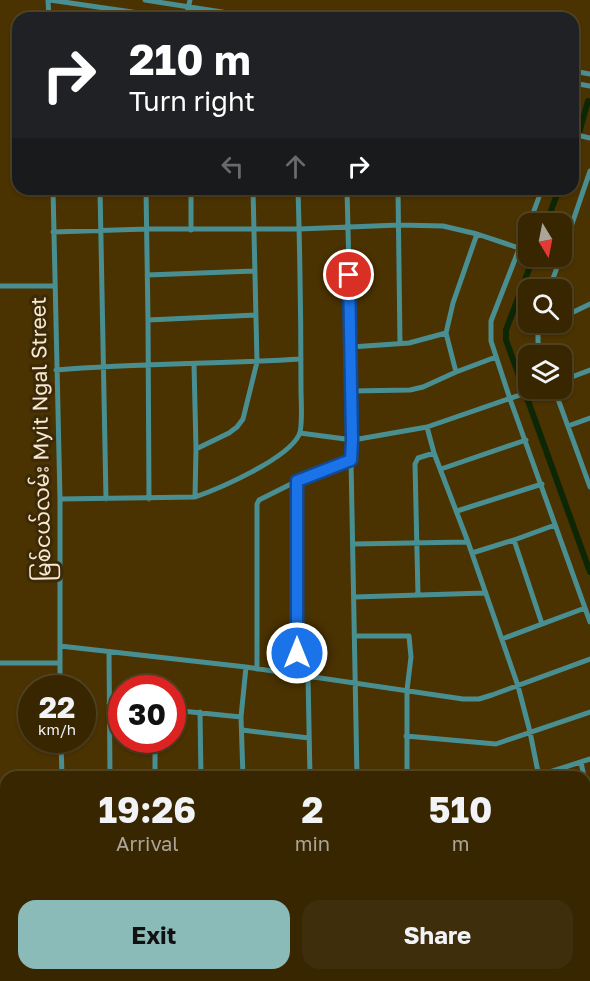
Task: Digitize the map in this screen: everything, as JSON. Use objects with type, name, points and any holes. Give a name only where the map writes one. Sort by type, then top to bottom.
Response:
[{"type":"street","points":[[49,0],[132,12]]},
{"type":"street","points":[[145,0],[190,3],[232,12]]},
{"type":"street","points":[[572,224],[590,171]]},
{"type":"street","name":"မြစ်ငယ်လမ်း Myit Ngal Street","points":[[53,195],[60,499],[60,675]]},
{"type":"street","points":[[100,195],[106,499]]},
{"type":"street","points":[[146,195],[149,499]]},
{"type":"street","points":[[191,195],[191,230]]},
{"type":"street","points":[[196,448],[229,433],[243,419],[257,362],[253,195]]},
{"type":"street","points":[[60,499],[195,497],[214,491],[269,462],[288,448],[300,433],[298,195]]},
{"type":"street","points":[[347,195],[357,771]]},
{"type":"street","points":[[398,195],[400,344]]},
{"type":"street","points":[[533,213],[540,195]]},
{"type":"street","points":[[53,232],[443,226],[518,248]]},
{"type":"street","points":[[456,372],[446,333],[453,303],[477,234]]},
{"type":"street","points":[[518,251],[490,321],[491,341],[590,622]]},
{"type":"street","points":[[147,275],[254,271]]},
{"type":"street","points":[[0,286],[54,286]]},
{"type":"street","points":[[572,313],[590,304]]},
{"type":"street","points":[[148,320],[256,315]]},
{"type":"street","points":[[351,347],[400,344],[446,333]]},
{"type":"street","points":[[352,391],[417,389],[496,357]]},
{"type":"street","points":[[56,370],[148,364],[301,359]]},
{"type":"street","points":[[194,364],[195,497]]},
{"type":"street","points":[[572,377],[590,370]]},
{"type":"street","points":[[300,433],[352,440],[427,427],[518,397]]},
{"type":"street","points":[[558,399],[590,487]]},
{"type":"street","points":[[568,426],[590,418]]},
{"type":"street","points":[[427,427],[434,453],[472,553],[518,686],[537,771]]},
{"type":"street","points":[[441,469],[526,441]]},
{"type":"street","points":[[418,595],[415,464],[418,458],[434,453]]},
{"type":"street","points":[[257,669],[256,508],[260,500],[297,481],[351,460]]},
{"type":"street","points":[[297,481],[297,675]]},
{"type":"street","points":[[457,512],[542,484]]},
{"type":"street","points":[[472,553],[555,525]]},
{"type":"street","points":[[514,540],[542,624]]},
{"type":"street","points":[[353,543],[468,542]]},
{"type":"street","points":[[354,597],[485,593]]},
{"type":"street","points":[[502,639],[585,608]]},
{"type":"street","points":[[355,636],[409,636],[411,657],[407,690],[407,771]]},
{"type":"street","points":[[60,646],[246,667],[463,699],[479,699],[590,659]]},
{"type":"street","points":[[109,652],[109,675]]},
{"type":"street","points":[[0,663],[60,663]]},
{"type":"street","points":[[243,771],[241,717],[246,667]]},
{"type":"street","points":[[308,676],[310,771]]},
{"type":"street","points":[[186,711],[241,717]]},
{"type":"street","points":[[200,712],[201,771]]},
{"type":"street","points":[[406,736],[496,744],[590,712]]},
{"type":"street","points":[[242,730],[309,738]]},
{"type":"street","points":[[61,753],[62,771]]},
{"type":"street","points":[[110,753],[110,771]]},
{"type":"street","points":[[154,753],[155,771]]},
{"type":"street","points":[[555,771],[590,759]]},
{"type":"street","points":[[581,762],[583,771]]},
{"type":"waterway","points":[[579,133],[588,101]]},
{"type":"waterway","points":[[550,213],[557,195]]},
{"type":"waterway","points":[[530,267],[506,330],[506,340],[590,572]]},
{"type":"route","points":[[297,653],[297,481],[351,460],[349,275]]}]
